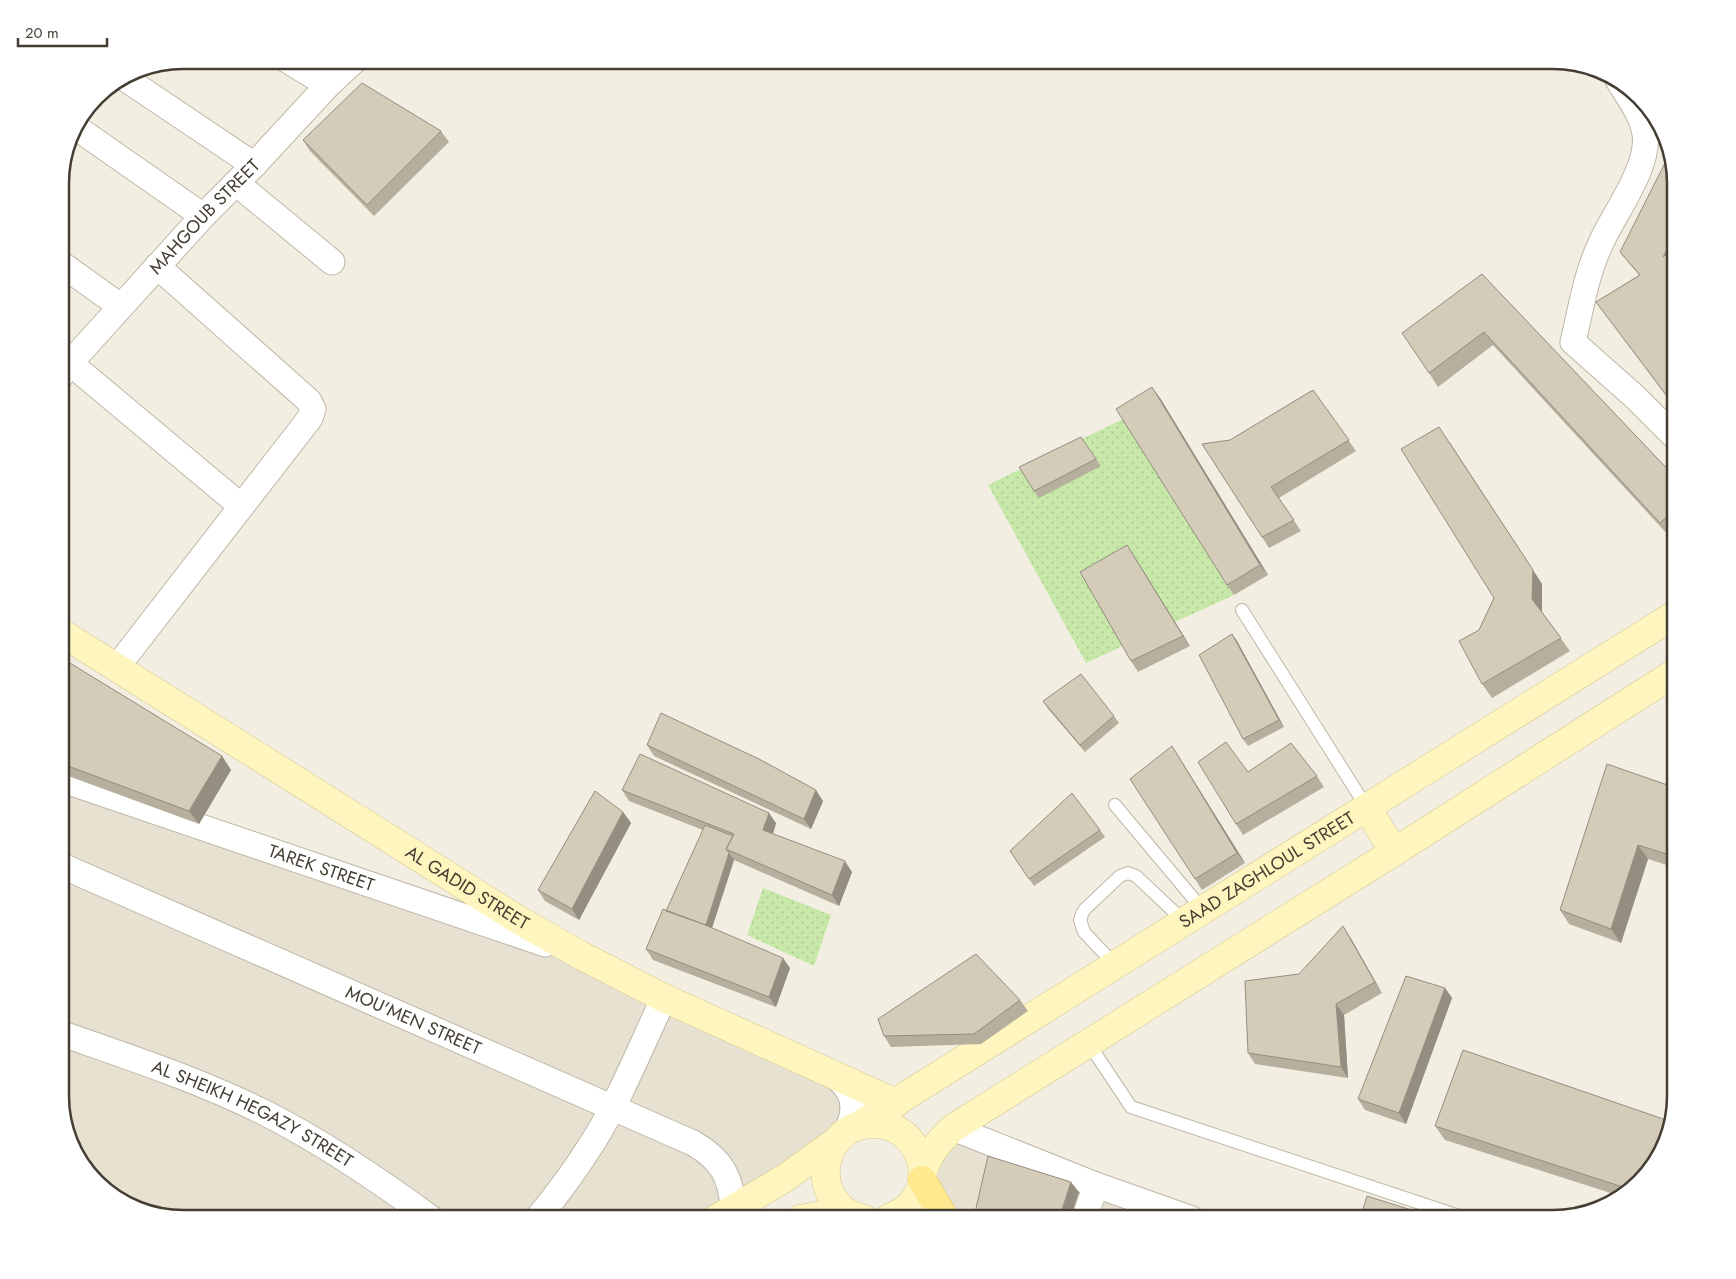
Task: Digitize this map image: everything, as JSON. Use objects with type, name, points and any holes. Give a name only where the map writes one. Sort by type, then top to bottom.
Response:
[{"type":"main road","name":"SAAD ZAGHLOUL STREET","points":[[731,1210],[785,1178],[847,1133],[1667,620]]},
{"type":"main road","name":"AL GADID STREET","points":[[69,638],[517,919],[582,956],[664,998],[896,1103]]},
{"type":"main road","points":[[904,1210],[918,1194],[927,1159],[934,1148],[954,1128],[1394,852],[1667,678]]},
{"type":"main road","points":[[1368,808],[1394,852]]},
{"type":"main road","points":[[847,1210],[834,1200],[827,1186],[825,1171],[828,1155],[847,1133],[872,1124],[885,1124],[897,1129],[907,1136],[916,1147],[921,1158],[923,1175],[940,1210]]},
{"type":"street","points":[[302,69],[328,85]]},
{"type":"street","name":"MAHGOUB STREET","points":[[69,365],[120,306],[203,216],[345,69]]},
{"type":"street","points":[[130,82],[254,165]]},
{"type":"street","points":[[1628,97],[1638,113],[1645,135],[1645,156],[1638,173],[1600,243],[1588,277],[1573,342],[1635,397],[1667,429]]},
{"type":"street","points":[[81,131],[203,216]]},
{"type":"street","points":[[236,183],[332,262]]},
{"type":"street","points":[[117,667],[310,418],[312,409],[309,402],[157,266]]},
{"type":"street","points":[[69,269],[120,306]]},
{"type":"street","points":[[69,373],[242,506]]},
{"type":"street","name":"TAREK STREET","points":[[69,782],[582,956]]},
{"type":"street","name":"MOU'MEN STREET","points":[[69,869],[693,1143],[704,1149],[721,1166],[728,1179],[732,1194],[726,1210]]},
{"type":"street","points":[[544,1210],[588,1149],[612,1107],[664,998]]},
{"type":"street","name":"AL SHEIKH HEGAZY STREET","points":[[69,1036],[162,1068],[216,1090],[269,1115],[342,1157],[420,1210]]},
{"type":"street","points":[[830,1073],[840,1079],[848,1088],[852,1098],[854,1110],[852,1122],[847,1133]]},
{"type":"street","points":[[954,1128],[1096,1185],[1167,1210]]},
{"type":"street","points":[[1087,1210],[1096,1185]]},
{"type":"lane","points":[[1242,610],[1368,808]]},
{"type":"lane","points":[[1115,805],[1194,916]]},
{"type":"lane","points":[[1115,965],[1084,932],[1080,920],[1084,909],[1120,876],[1128,873],[1136,876],[1194,916]]},
{"type":"lane","points":[[1089,1044],[1131,1107],[1441,1210]]},
{"type":"shaded area","points":[[69,781],[582,957],[842,1085],[843,1131],[727,1210],[183,1210],[168,1209],[139,1202],[113,1187],[92,1166],[77,1140],[70,1111]]},
{"type":"shaded area","points":[[944,1138],[1168,1210],[943,1210],[925,1171]]},
{"type":"green space","points":[[1123,419],[1234,595],[1086,663],[988,485]]},
{"type":"green space","points":[[763,888],[831,915],[814,966],[747,935]]},
{"type":"building","points":[[362,83],[441,131],[367,205],[303,140]]},
{"type":"building","points":[[1665,163],[1667,175],[1667,250],[1663,257],[1667,254],[1667,396],[1596,302],[1640,275],[1620,252]]},
{"type":"building","points":[[1482,274],[1667,469],[1667,516],[1660,523],[1484,332],[1429,373],[1402,333]]},
{"type":"building","points":[[1152,387],[1260,565],[1227,585],[1116,409]]},
{"type":"building","points":[[1313,390],[1349,440],[1271,487],[1294,520],[1262,537],[1202,444],[1230,440]]},
{"type":"building","points":[[1439,427],[1533,570],[1532,599],[1561,638],[1482,684],[1459,641],[1479,630],[1494,598],[1401,449]]},
{"type":"building","points":[[1081,437],[1096,459],[1034,491],[1019,467]]},
{"type":"building","points":[[1127,545],[1183,636],[1131,661],[1080,572]]},
{"type":"building","points":[[1232,634],[1279,720],[1243,739],[1199,655]]},
{"type":"building","points":[[69,662],[222,756],[189,811],[69,766]]},
{"type":"building","points":[[1081,674],[1114,716],[1080,745],[1043,701]]},
{"type":"building","points":[[661,713],[759,759],[816,790],[804,819],[647,745]]},
{"type":"building","points":[[1226,742],[1248,772],[1291,743],[1317,776],[1236,824],[1198,762]]},
{"type":"building","points":[[1172,746],[1237,853],[1195,879],[1130,779]]},
{"type":"building","points":[[640,754],[769,813],[763,830],[845,861],[832,895],[726,849],[734,834],[622,790]]},
{"type":"building","points":[[1607,764],[1667,785],[1667,854],[1638,845],[1611,929],[1560,910]]},
{"type":"building","points":[[595,791],[623,812],[572,909],[538,890]]},
{"type":"building","points":[[1072,793],[1100,830],[1029,879],[1010,851]]},
{"type":"building","points":[[705,825],[733,836],[726,849],[729,853],[706,925],[666,911]]},
{"type":"building","points":[[663,909],[783,958],[769,997],[646,949]]},
{"type":"building","points":[[1343,926],[1375,982],[1336,1004],[1341,1067],[1248,1053],[1245,981],[1299,974]]},
{"type":"building","points":[[976,954],[1020,1000],[974,1034],[884,1036],[878,1019]]},
{"type":"building","points":[[1406,976],[1445,988],[1399,1113],[1358,1099]]},
{"type":"building","points":[[1463,1050],[1665,1119],[1661,1133],[1648,1160],[1622,1187],[1435,1126]]},
{"type":"building","points":[[988,1156],[1071,1182],[1062,1210],[976,1210]]},
{"type":"building","points":[[1367,1196],[1411,1210],[1363,1210]]}]
